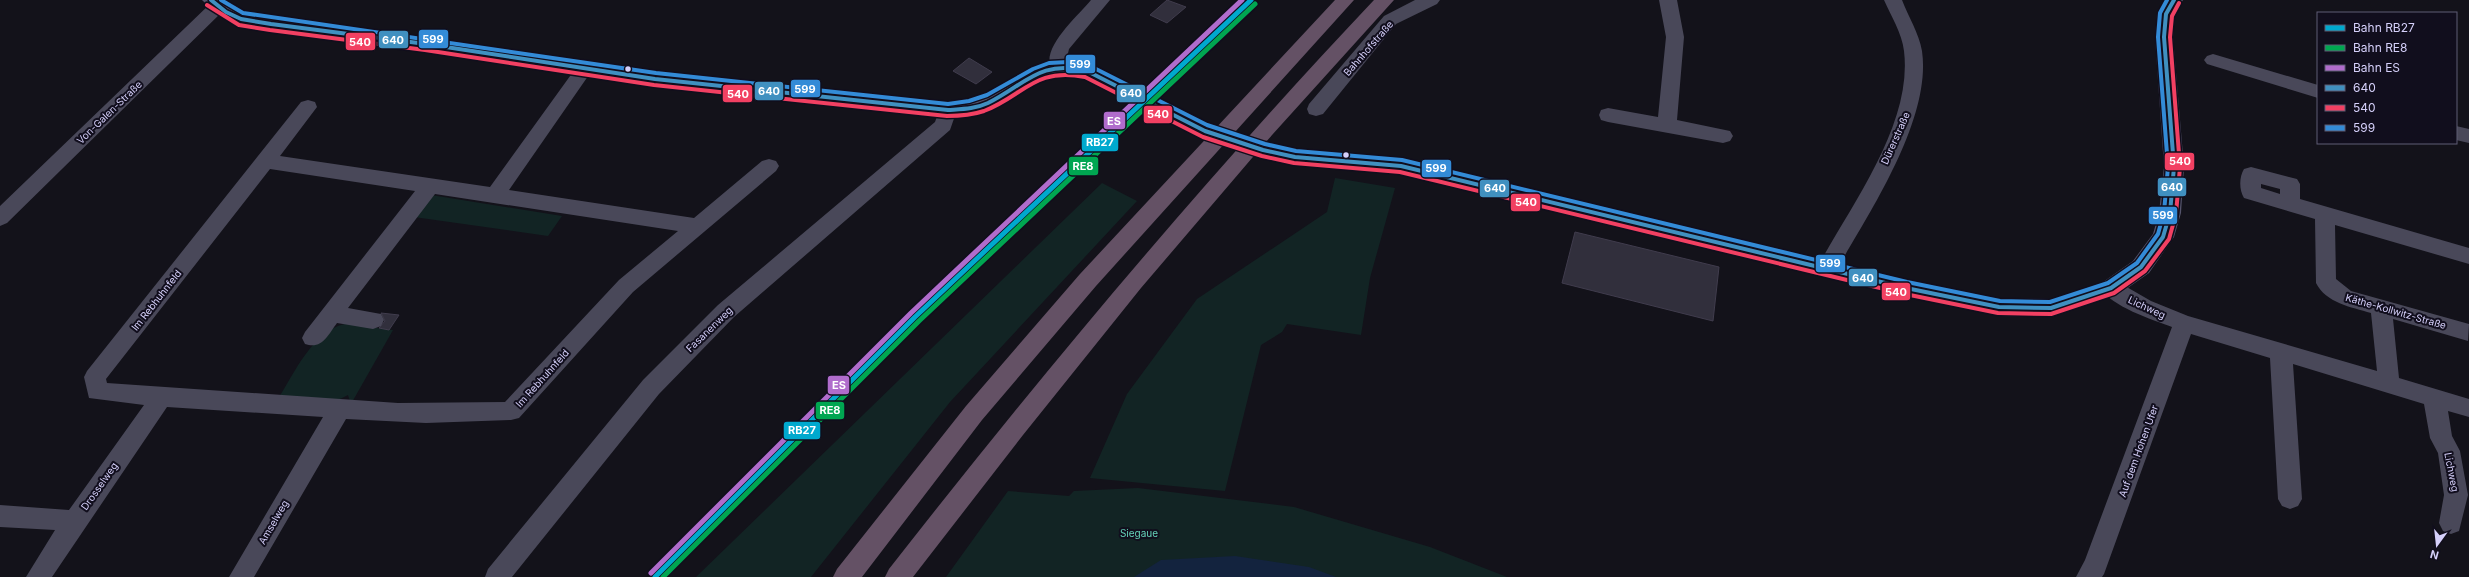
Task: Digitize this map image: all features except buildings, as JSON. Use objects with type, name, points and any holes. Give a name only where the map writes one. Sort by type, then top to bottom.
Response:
[{"type":"highway","points":[[846,577],[974,413],[1088,280],[1345,0]]},
{"type":"highway","points":[[898,577],[1006,434],[1110,308],[1244,156],[1385,0]]},
{"type":"main road","points":[[215,3],[241,19],[271,24],[426,44],[671,81],[948,110],[964,110],[988,103],[1040,69],[1058,66],[1071,66],[1087,71],[1205,131],[1263,150],[1294,157],[1401,166],[1999,308],[2051,308],[2111,288],[2141,266],[2164,237],[2170,213],[2174,167],[2164,37],[2166,14],[2174,0]]},
{"type":"street","points":[[1058,66],[1057,57],[1061,47],[1101,0]]},
{"type":"street","name":"Bahnhofstraße","points":[[1316,109],[1390,20],[1405,11],[1430,0]]},
{"type":"street","points":[[1667,125],[1675,37],[1668,0]]},
{"type":"street","name":"Dürerstraße","points":[[1827,268],[1893,147],[1908,108],[1915,68],[1913,50],[1893,0]]},
{"type":"street","name":"Von-Galen-Straße","points":[[0,218],[215,3]]},
{"type":"street","points":[[2213,60],[2317,92]]},
{"type":"street","points":[[496,194],[584,69]]},
{"type":"street","name":"Im Rebhuhnfeld","points":[[308,107],[95,377],[97,391],[161,398],[340,409],[468,414],[511,411],[626,286],[769,166]]},
{"type":"street","name":"Fasanenweg","points":[[497,577],[651,387],[726,311],[943,125],[948,110]]},
{"type":"street","points":[[1608,115],[1723,136]]},
{"type":"street","points":[[2457,133],[2469,136]]},
{"type":"street","points":[[265,161],[496,194],[698,226]]},
{"type":"street","points":[[313,338],[431,185]]},
{"type":"street","points":[[2290,204],[2469,256]]},
{"type":"street","name":"Käthe-Kollwitz-Straße","points":[[2325,214],[2326,283],[2344,297],[2468,332]]},
{"type":"street","name":"Lichweg","points":[[2111,288],[2142,307],[2184,324],[2469,408]]},
{"type":"street","points":[[2381,308],[2389,385]]},
{"type":"street","points":[[332,314],[373,320]]},
{"type":"street","name":"Auf dem Hohen Ufer","points":[[2088,577],[2095,566],[2184,324]]},
{"type":"street","points":[[2281,352],[2290,499]]},
{"type":"street","name":"Drosselweg","points":[[38,577],[75,521],[161,398]]},
{"type":"street","name":"Lichweg","points":[[2434,398],[2441,438],[2449,451],[2456,495],[2451,523]]},
{"type":"street","name":"Amselweg","points":[[241,577],[340,409]]},
{"type":"street","name":"Drosselweg","points":[[0,516],[75,521]]},
{"type":"green space","points":[[1335,178],[1395,188],[1370,278],[1361,335],[1287,324],[1282,332],[1261,345],[1225,491],[1090,478],[1127,394],[1197,299],[1327,212]]},
{"type":"green space","points":[[1102,183],[1137,201],[950,402],[811,577],[696,577]]},
{"type":"green space","points":[[431,195],[562,216],[548,236],[414,217]]},
{"type":"green space","points":[[345,324],[393,330],[351,404],[348,395],[340,399],[278,399],[298,366],[314,344],[323,335],[334,328]]},
{"type":"green space","name":"Siegaue","points":[[1138,488],[1294,507],[1430,547],[1507,577],[946,577],[1008,491],[1069,496],[1074,491]]},
{"type":"water","points":[[1235,556],[1309,567],[1336,577],[1134,577],[1161,560]]},
{"type":"rail line","name":"ES","points":[[651,573],[911,313],[1242,0]]},
{"type":"rail line","name":"RB27","points":[[655,577],[915,317],[1251,0]]},
{"type":"rail line","name":"RE8","points":[[663,577],[919,321],[1255,4]]},
{"type":"transit line","name":"640","points":[[211,0],[226,12],[241,19],[271,24],[426,44],[655,79],[948,110],[968,109],[987,103],[1045,69],[1071,67],[1087,71],[1205,131],[1263,150],[1295,157],[1401,166],[1906,288],[1999,307],[2051,308],[2111,288],[2141,267],[2163,237],[2170,213],[2174,167],[2164,37],[2166,14],[2174,0]]},
{"type":"transit line","name":"599","points":[[221,0],[243,13],[427,38],[656,73],[948,104],[969,101],[987,95],[1033,69],[1049,63],[1068,62],[1090,66],[1207,125],[1265,144],[1296,151],[1402,160],[1907,282],[2000,301],[2050,302],[2108,283],[2137,263],[2158,234],[2164,212],[2168,167],[2158,37],[2160,13],[2167,0]]},
{"type":"transit line","name":"540","points":[[207,5],[223,17],[239,25],[270,30],[425,50],[654,85],[947,116],[975,114],[1003,101],[1034,81],[1056,74],[1069,74],[1085,77],[1203,137],[1262,156],[1294,163],[1400,172],[1905,294],[1998,313],[2051,314],[2114,293],[2145,271],[2169,239],[2176,214],[2180,167],[2170,37],[2172,16],[2179,3]]}]
